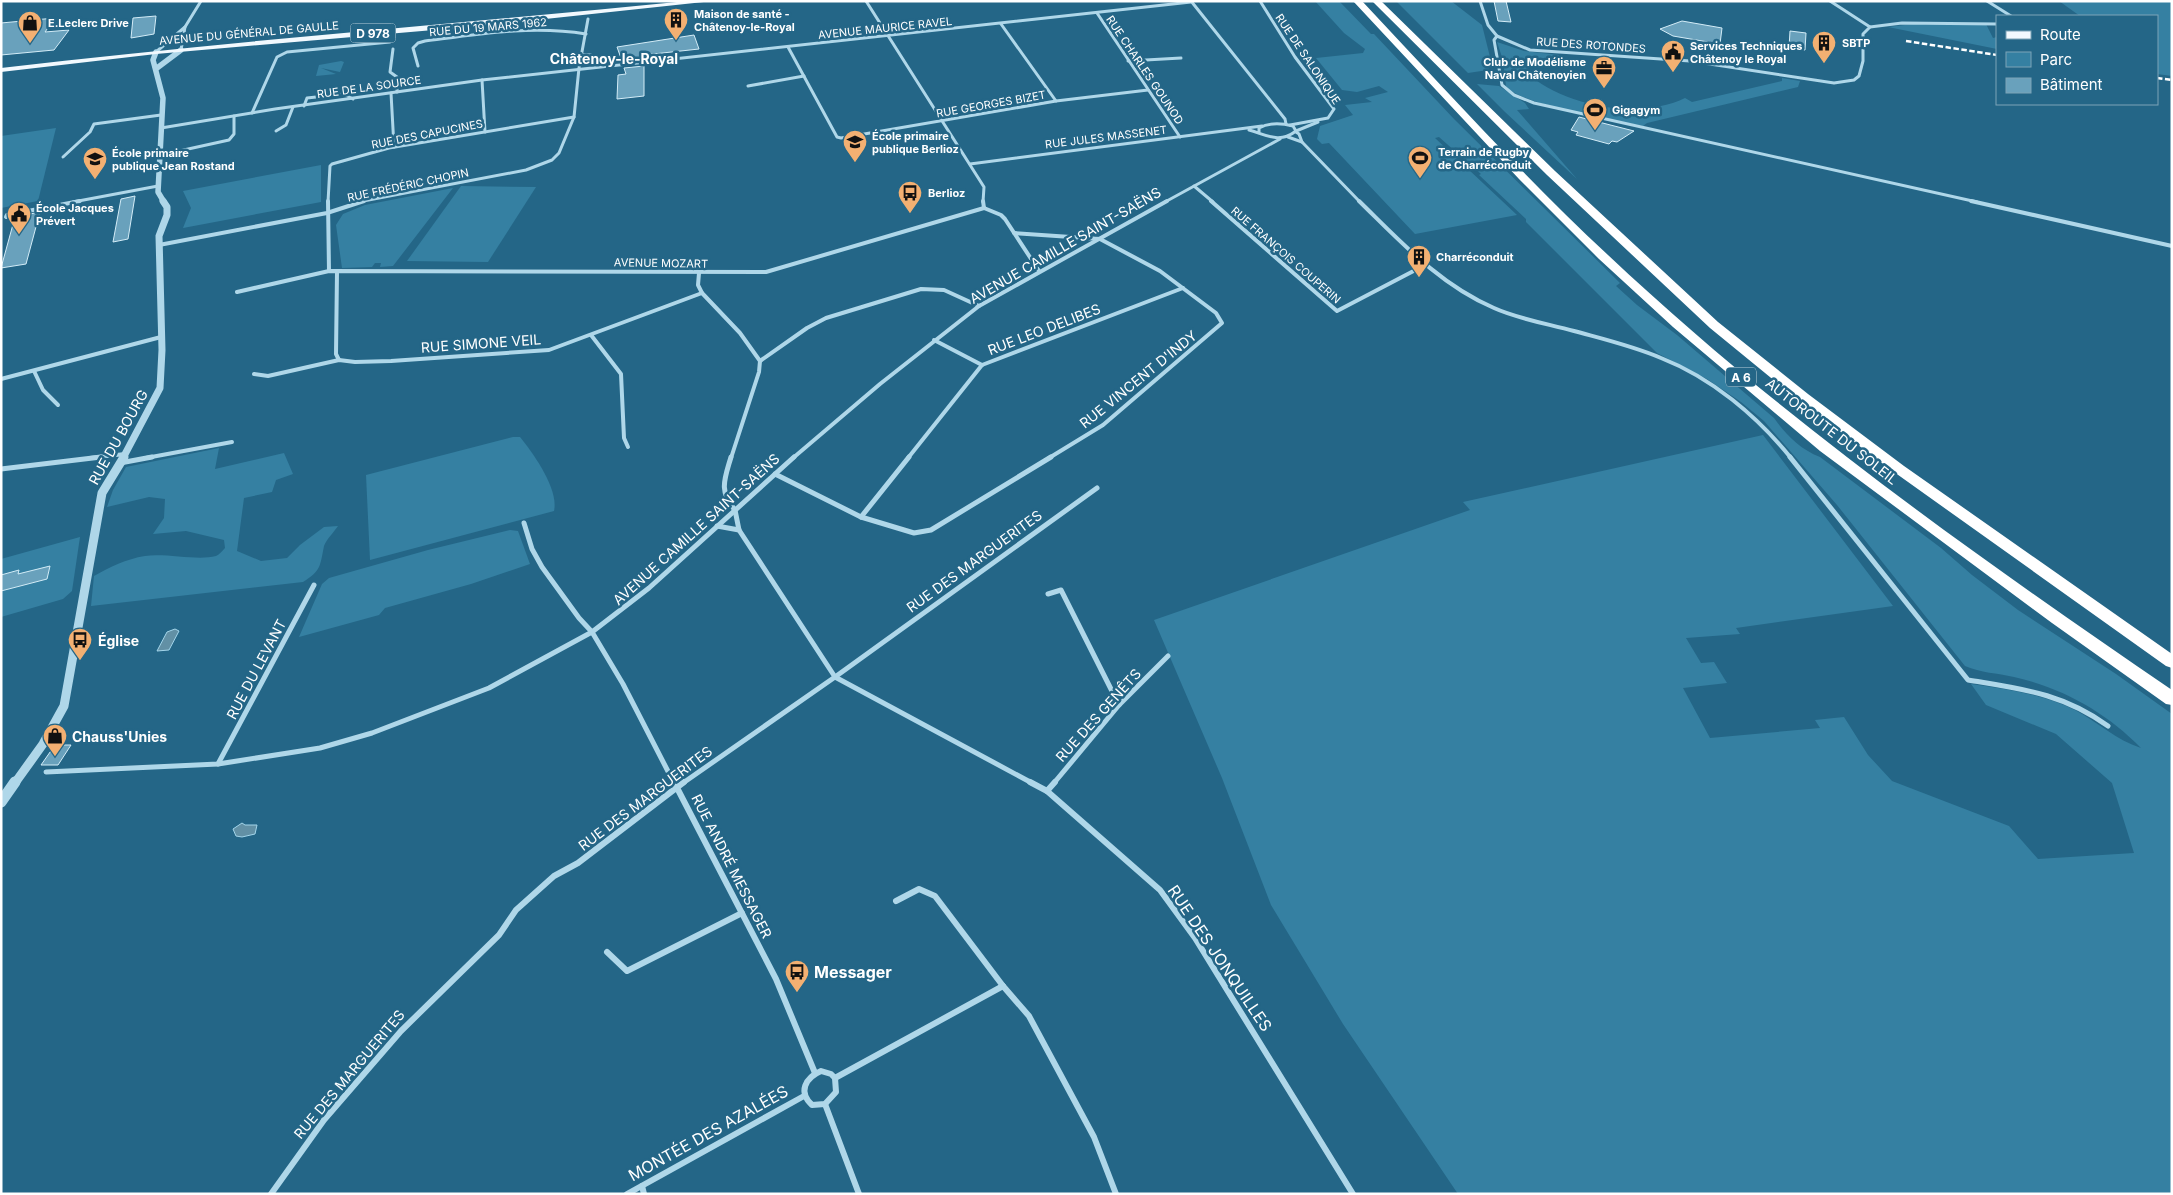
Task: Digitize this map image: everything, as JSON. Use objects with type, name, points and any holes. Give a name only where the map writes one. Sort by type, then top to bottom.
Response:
[{"type":"highway","name":"AUTOROUTE DU SOLEIL","points":[[1357,1],[1523,177],[1603,257],[1677,324],[1825,448],[2050,614],[2172,699]]},
{"type":"highway","name":"AUTOROUTE DU SOLEIL","points":[[1376,1],[1557,179],[1714,325],[1803,397],[1899,470],[2172,662]]},
{"type":"main road","name":"AVENUE DU GÉNÉRAL DE GAULLE","points":[[1,70],[156,52],[181,47],[588,16],[661,4],[710,1]]},
{"type":"main road","name":"AVENUE DU GÉNÉRAL DE GAULLE","points":[[1,64],[165,46],[181,47]]},
{"type":"street","points":[[157,68],[181,47],[185,27],[201,1]]},
{"type":"street","points":[[866,1],[984,187],[985,193],[982,201],[984,208],[1001,215],[1039,271]]},
{"type":"street","points":[[1191,1],[1285,118],[1288,125],[1299,134],[1302,142],[1425,265],[1450,284],[1495,309],[1628,346],[1662,358],[1708,382],[1739,405],[1777,441],[1968,680],[2049,695],[2089,712],[2108,726]]},
{"type":"street","name":"AVENUE MAURICE RAVEL","points":[[579,68],[1001,24],[1191,1]]},
{"type":"street","name":"RUE DE SALONIQUE","points":[[1260,1],[1295,57],[1334,109],[1328,118],[1280,139]]},
{"type":"street","points":[[1480,1],[1488,25],[1497,36],[1494,44],[1498,56],[1502,85],[1514,95],[1528,101],[2172,246]]},
{"type":"street","points":[[1830,1],[1870,27],[1902,23],[1996,24]]},
{"type":"street","points":[[1987,1],[2009,15]]},
{"type":"street","name":"RUE CHARLES GOUNOD","points":[[1097,13],[1180,137]]},
{"type":"street","name":"RUE FRÉDÉRIC CHOPIN","points":[[159,245],[328,213],[359,202],[541,166],[552,160],[559,153],[574,117],[579,68],[583,55],[588,16]]},
{"type":"street","points":[[1001,24],[1056,101]]},
{"type":"street","points":[[156,52],[185,27]]},
{"type":"street","name":"RUE DES ROTONDES","points":[[1497,36],[1530,50],[1690,61],[1836,83],[1852,82],[1860,77],[1863,72],[1863,34],[1870,27]]},
{"type":"street","name":"RUE DU 19 MARS 1962","points":[[418,66],[413,48],[418,43],[425,41],[540,30],[586,34]]},
{"type":"street","points":[[252,113],[277,57],[287,52],[390,42]]},
{"type":"street","points":[[748,86],[804,76],[788,47]]},
{"type":"street","points":[[393,49],[390,72],[397,77],[398,92]]},
{"type":"street","name":"RUE DU BOURG","points":[[1,802],[54,726],[64,706],[102,493],[126,454],[160,388],[162,337],[159,236],[167,215],[167,207],[158,192],[162,98],[157,79],[157,68],[153,60],[156,52]]},
{"type":"street","points":[[583,55],[591,55]]},
{"type":"street","points":[[1128,61],[1181,58]]},
{"type":"street","name":"RUE DE LA SOURCE","points":[[161,128],[293,107],[579,68]]},
{"type":"street","name":"RUE GEORGES BIZET","points":[[804,76],[837,137],[841,138],[1056,101],[1148,90]]},
{"type":"street","points":[[482,80],[485,132]]},
{"type":"street","points":[[391,93],[394,147]]},
{"type":"street","points":[[304,106],[307,98],[344,94],[352,99]]},
{"type":"street","points":[[276,132],[286,125],[293,107]]},
{"type":"street","points":[[63,157],[90,132],[94,124],[161,115]]},
{"type":"street","points":[[161,155],[229,140],[234,134],[234,116]]},
{"type":"street","name":"RUE DES CAPUCINES","points":[[328,213],[330,166],[338,162],[394,147],[574,117]]},
{"type":"street","name":"RUE DE SALONIQUE","points":[[1262,126],[1320,121]]},
{"type":"street","points":[[1262,126],[1259,128],[1259,132],[1263,136],[1280,139]]},
{"type":"street","name":"RUE JULES MASSENET","points":[[970,164],[1262,126]]},
{"type":"street","name":"RUE JULES MASSENET","points":[[1245,129],[1259,132]]},
{"type":"street","points":[[1263,136],[1262,139],[1266,147]]},
{"type":"street","points":[[1288,137],[1302,142]]},
{"type":"street","name":"AVENUE CAMILLE SAINT-SAËNS","points":[[46,772],[218,764],[320,748],[372,733],[489,688],[592,632],[649,588],[774,474],[880,384],[979,306],[1280,139]]},
{"type":"street","points":[[6,217],[7,214],[158,186]]},
{"type":"street","name":"RUE FRANÇOIS COUPERIN","points":[[1194,186],[1337,311],[1381,286],[1425,265]]},
{"type":"street","name":"AVENUE MOZART","points":[[237,292],[329,271],[661,271],[699,273],[778,270],[984,208]]},
{"type":"street","points":[[328,213],[329,271]]},
{"type":"street","name":"RUE VINCENT D'INDY","points":[[774,474],[861,517],[914,533],[931,530],[1103,425],[1222,323],[1216,314],[1160,271],[1100,239],[1014,233]]},
{"type":"street","points":[[338,272],[336,354],[339,360]]},
{"type":"street","points":[[699,273],[698,285],[702,293],[740,333],[760,361],[759,372],[723,482],[724,492],[728,503],[735,510],[739,530],[835,677]]},
{"type":"street","name":"RUE LEO DELIBES","points":[[861,517],[982,365],[1183,288]]},
{"type":"street","points":[[760,361],[773,354],[792,337],[823,320],[922,289],[945,289],[979,306]]},
{"type":"street","name":"RUE SIMONE VEIL","points":[[254,374],[268,376],[339,360],[356,362],[539,352],[591,335],[702,293]]},
{"type":"street","points":[[591,335],[621,374],[624,438],[628,447]]},
{"type":"street","points":[[1,379],[162,337]]},
{"type":"street","points":[[934,340],[982,365]]},
{"type":"street","points":[[34,371],[49,399],[58,405]]},
{"type":"street","points":[[120,463],[232,442]]},
{"type":"street","points":[[1,468],[126,454]]},
{"type":"street","name":"RUE DES MARGUERITES","points":[[271,1194],[324,1120],[401,1031],[499,934],[516,910],[554,876],[578,863],[677,787],[835,677],[1097,488]]},
{"type":"street","name":"RUE ANDRÉ MESSAGER","points":[[524,523],[532,549],[542,567],[579,618],[592,632],[623,684],[776,979],[815,1073]]},
{"type":"street","points":[[717,526],[739,530]]},
{"type":"street","name":"RUE DU LEVANT","points":[[218,764],[314,585]]},
{"type":"street","points":[[1048,594],[1061,590],[1119,705]]},
{"type":"street","name":"RUE DES GENÊTS","points":[[1047,791],[1119,705],[1168,656]]},
{"type":"street","name":"RUE DES JONQUILLES","points":[[835,677],[1047,791],[1160,890],[1195,938],[1353,1194]]},
{"type":"street","points":[[1,786],[13,784]]},
{"type":"street","points":[[896,901],[919,889],[935,896],[1003,986],[1029,1016],[1094,1137],[1116,1194]]},
{"type":"street","points":[[607,952],[627,971],[742,913]]},
{"type":"street","points":[[835,1078],[1003,986]]},
{"type":"street","points":[[826,1072],[835,1078],[836,1092],[825,1104],[812,1105],[804,1096],[805,1083],[815,1073],[826,1072]]},
{"type":"street","name":"MONTÉE DES AZALÉES","points":[[626,1194],[804,1096]]},
{"type":"street","points":[[825,1104],[859,1194]]},
{"type":"street","points":[[642,1186],[644,1194]]},
{"type":"green space","points":[[1315,1],[1339,1],[1371,34],[1374,34],[1454,119],[1620,283],[1616,286],[1637,305],[1677,335],[1774,418],[1794,441],[1820,457],[1941,548],[1972,575],[2018,610],[2116,674],[2172,714],[2172,1194],[1458,1194],[1343,1024],[1271,905],[1222,778],[1154,620],[1470,510],[1463,502],[1763,435],[1893,606],[1736,628],[1740,634],[1686,638],[1701,663],[1714,662],[1727,683],[1683,688],[1710,738],[1820,728],[1815,720],[1844,717],[1868,755],[1892,781],[2009,826],[2038,859],[2134,853],[2112,783],[2056,734],[1986,705],[1971,684],[2024,693],[2063,704],[2115,736],[2141,748],[2128,735],[2099,713],[2067,695],[2032,682],[1965,666],[1837,505],[1764,421],[1741,402],[1707,379],[1657,353],[1526,222],[1526,219],[1479,175],[1481,174],[1439,137],[1435,138],[1517,215],[1415,234],[1329,143],[1322,144],[1317,139],[1320,126],[1353,115],[1345,105],[1372,102],[1365,98],[1388,92],[1379,86],[1357,92],[1342,90],[1316,58],[1363,53],[1365,49],[1344,33]]},
{"type":"green space","points":[[1396,1],[1451,1],[1482,25],[1491,61],[1488,70],[1468,73]]},
{"type":"green space","points":[[2059,1],[2172,1],[2172,76],[2158,74],[2158,15],[2079,15]]},
{"type":"green space","points":[[1913,24],[1986,24],[1993,38],[1996,37],[1996,49],[1888,27]]},
{"type":"green space","points":[[1497,42],[1524,51],[1559,55],[1561,59],[1526,58],[1528,68],[1526,72],[1560,94],[1580,101],[1624,109],[1666,105],[1685,98],[1692,102],[1782,81],[1782,78],[1800,81],[1798,87],[1647,123],[1643,126],[1548,105],[1515,93],[1506,86],[1503,60]]},
{"type":"green space","points":[[344,62],[340,72],[321,68],[336,74],[316,76],[319,65]]},
{"type":"green space","points":[[1477,84],[1499,86],[1525,103],[1529,109],[1517,110],[1577,179],[1505,112]]},
{"type":"green space","points":[[56,128],[38,201],[1,208],[1,136]]},
{"type":"green space","points":[[321,165],[321,202],[183,228],[191,208],[183,191]]},
{"type":"green space","points":[[461,186],[536,187],[488,262],[407,261]]},
{"type":"green space","points":[[453,188],[393,266],[380,267],[381,263],[375,263],[372,267],[342,268],[336,225],[343,214],[365,205]]},
{"type":"green space","points":[[513,437],[520,437],[544,472],[553,492],[554,511],[370,560],[366,475]]},
{"type":"green space","points":[[219,448],[215,469],[284,453],[293,474],[276,480],[272,492],[244,498],[237,551],[261,561],[287,558],[300,545],[324,527],[338,526],[325,544],[319,567],[313,575],[303,582],[91,606],[94,576],[118,564],[138,557],[153,555],[209,557],[217,555],[225,548],[224,540],[186,531],[153,534],[164,518],[165,499],[149,497],[107,507],[113,490],[126,467]]},
{"type":"green space","points":[[510,530],[518,531],[530,564],[471,584],[385,608],[379,615],[299,637],[322,584],[329,578],[428,550]]},
{"type":"green space","points":[[80,537],[72,591],[63,599],[1,617],[1,559]]},
{"type":"shaded area","points":[[175,629],[179,631],[169,650],[157,651],[167,632]]},
{"type":"shaded area","points":[[242,823],[245,825],[257,825],[255,834],[242,837],[236,836],[233,829]]},
{"type":"building","points":[[1494,1],[1506,1],[1511,22],[1498,21]]},
{"type":"building","points":[[156,16],[154,34],[131,38],[133,18]]},
{"type":"building","name":"E.Leclerc Drive","points":[[55,18],[45,32],[69,30],[54,50],[1,55],[1,23]]},
{"type":"building","points":[[1682,21],[1722,28],[1720,44],[1673,36],[1660,29]]},
{"type":"building","points":[[1790,31],[1806,33],[1805,50],[1789,48]]},
{"type":"building","name":"Maison de santé - Châtenoy-le-Royal","points":[[694,35],[699,49],[644,55],[644,59],[622,61],[617,47]]},
{"type":"building","points":[[644,66],[644,96],[617,99],[618,75],[626,74],[624,68]]},
{"type":"building","name":"Gigagym","points":[[1579,117],[1634,131],[1617,142],[1612,141],[1609,144],[1576,135],[1578,132],[1571,130]]},
{"type":"building","points":[[135,196],[128,239],[113,242],[121,199]]},
{"type":"building","name":"École Jacques Prévert","points":[[40,212],[26,264],[1,268],[15,217]]},
{"type":"building","points":[[50,566],[47,579],[1,591],[1,575],[19,570],[18,574]]},
{"type":"building","name":"Chauss'Unies","points":[[55,745],[71,745],[58,765],[41,765]]},
{"type":"railway","points":[[1906,41],[1996,55]]},
{"type":"railway","points":[[2158,78],[2172,80]]},
{"type":"place","name":"Maison de santé - Châtenoy-le-Royal","points":[[676,41]]},
{"type":"place","name":"E.Leclerc Drive","points":[[30,44]]},
{"type":"place","name":"SBTP","points":[[1824,64]]},
{"type":"place","name":"Services Techniques Châtenoy le Royal","points":[[1673,73]]},
{"type":"place","name":"Club de Modélisme Naval Châtenoyien","points":[[1604,89]]},
{"type":"place","name":"Gigagym","points":[[1595,131]]},
{"type":"place","name":"École primaire publique Berlioz","points":[[855,163]]},
{"type":"place","name":"Terrain de Rugby de Charréconduit","points":[[1420,179]]},
{"type":"place","name":"École primaire publique Jean Rostand","points":[[95,180]]},
{"type":"place","name":"Berlioz","points":[[910,214]]},
{"type":"place","name":"École Jacques Prévert","points":[[19,235]]},
{"type":"place","name":"Charréconduit","points":[[1419,278]]},
{"type":"place","name":"Église","points":[[80,661]]},
{"type":"place","name":"Chauss'Unies","points":[[55,757]]},
{"type":"place","name":"Messager","points":[[797,993]]},
{"type":"district","name":"Châtenoy-le-Royal","points":[[614,58]]}]
